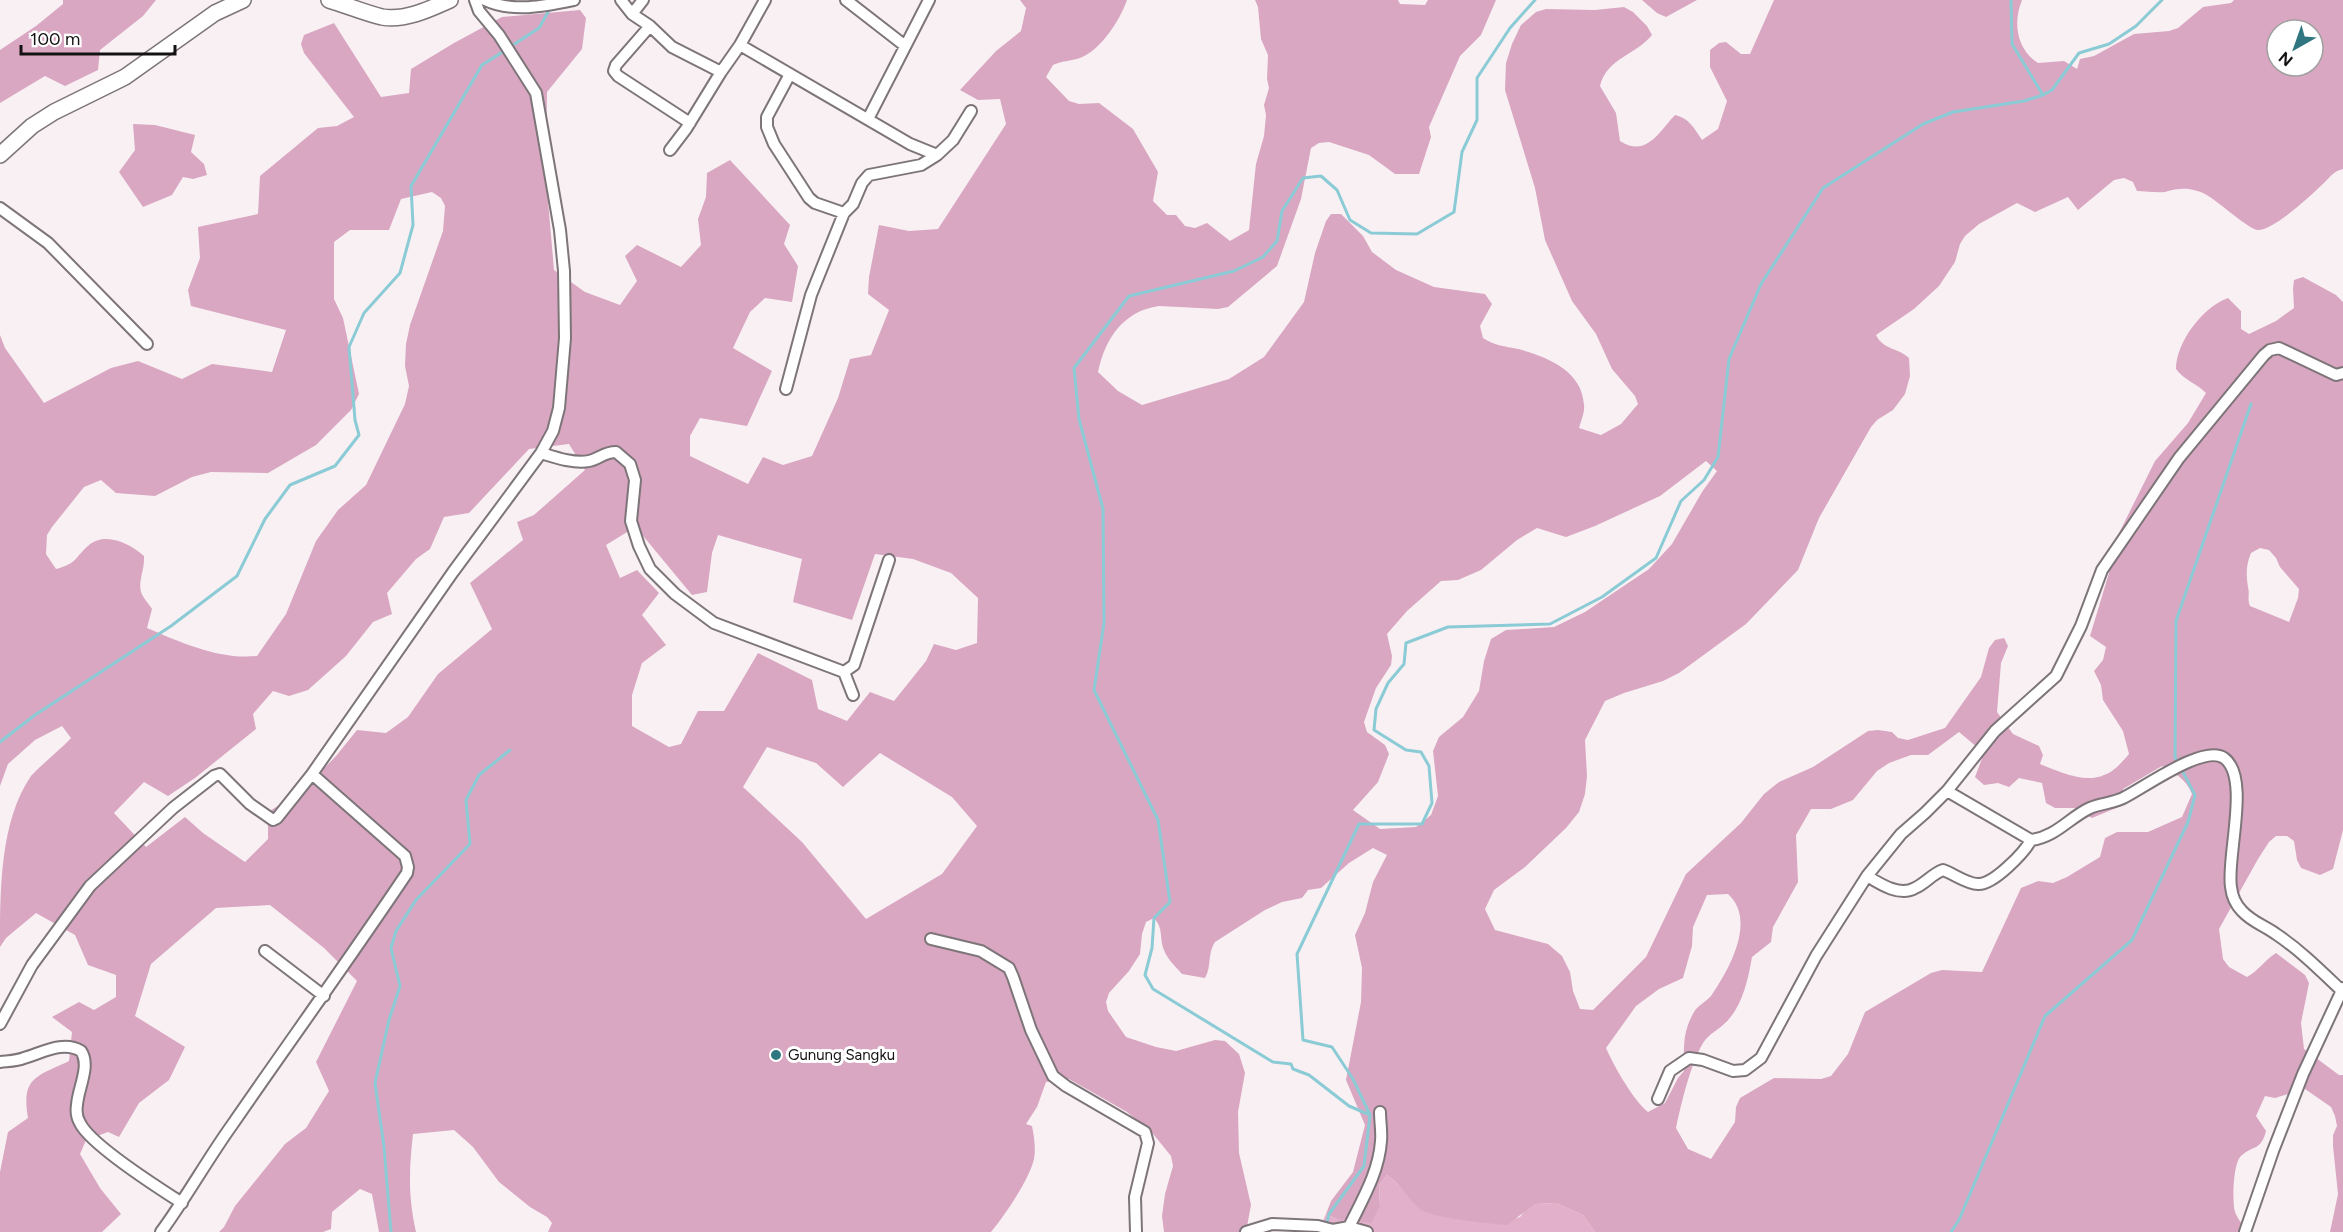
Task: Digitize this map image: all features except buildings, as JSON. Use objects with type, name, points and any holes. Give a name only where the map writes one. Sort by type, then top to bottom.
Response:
[{"type":"street","points":[[0,156],[32,126],[54,111],[125,77],[215,13],[243,0]]},
{"type":"street","points":[[329,0],[394,18],[423,11],[450,0]]},
{"type":"street","points":[[0,1024],[32,964],[90,886],[173,808],[214,776],[220,774],[250,804],[273,820],[278,818],[312,774],[453,572],[540,453],[553,431],[561,393],[565,338],[564,271],[560,230],[536,93],[511,52],[479,11],[475,0]]},
{"type":"street","points":[[485,0],[499,7],[544,6],[574,0]]},
{"type":"street","points":[[621,0],[632,14],[672,47],[721,72]]},
{"type":"street","points":[[632,14],[643,0]]},
{"type":"street","points":[[670,150],[740,45],[765,0]]},
{"type":"street","points":[[846,0],[904,45]]},
{"type":"street","points":[[868,119],[929,0]]},
{"type":"street","points":[[650,27],[616,65],[614,71],[618,76],[690,123]]},
{"type":"street","points":[[740,45],[910,144],[937,155]]},
{"type":"street","points":[[790,74],[767,117],[770,136],[808,198],[815,203],[844,213]]},
{"type":"street","points":[[786,389],[811,295],[844,213],[853,204],[862,183],[869,176],[921,165],[937,155],[953,140],[971,111]]},
{"type":"street","points":[[0,208],[48,243],[147,344]]},
{"type":"street","points":[[1658,1099],[1670,1071],[1689,1058],[1703,1060],[1732,1071],[1745,1070],[1761,1058],[1816,956],[1867,876],[1901,834],[1947,791],[1995,730],[2056,676],[2081,626],[2102,570],[2180,458],[2264,355],[2270,350],[2279,348],[2336,375],[2343,373]]},
{"type":"street","points":[[540,453],[559,459],[589,461],[607,452],[616,452],[630,464],[635,480],[631,521],[650,569],[675,594],[714,624],[844,672],[853,695]]},
{"type":"street","points":[[844,672],[854,665],[889,560]]},
{"type":"street","points":[[1947,791],[2031,840],[2044,838],[2089,808],[2123,798],[2187,763],[2219,755],[2230,764],[2235,776],[2234,846],[2230,884],[2234,898],[2242,911],[2255,922],[2282,938],[2342,990],[2303,1074],[2245,1232]]},
{"type":"street","points":[[161,1232],[182,1203],[202,1167],[324,996],[407,873],[405,856],[312,774]]},
{"type":"street","points":[[1867,876],[1885,887],[1907,891],[1943,870],[1979,884],[1991,881],[2026,850],[2031,840]]},
{"type":"street","points":[[931,939],[981,951],[1008,968],[1013,976],[1031,1030],[1053,1076],[1145,1132],[1148,1143],[1135,1197],[1136,1232]]},
{"type":"street","points":[[265,951],[324,996]]},
{"type":"street","points":[[0,1062],[23,1059],[51,1048],[66,1047],[81,1051],[85,1065],[77,1104],[80,1124],[132,1169],[182,1203]]},
{"type":"street","points":[[1349,1227],[1376,1167],[1381,1142],[1380,1112]]},
{"type":"street","points":[[1246,1232],[1272,1224],[1318,1226],[1333,1230],[1349,1227],[1367,1232]]},
{"type":"shaded area","points":[[63,0],[156,0],[143,16],[100,50],[98,70],[65,86],[45,76],[0,103],[0,50],[36,26],[63,4]]},
{"type":"shaded area","points":[[1020,0],[1127,0],[1115,25],[1095,48],[1080,58],[1053,65],[1046,77],[1069,101],[1079,104],[1099,103],[1133,129],[1158,172],[1153,201],[1167,215],[1176,215],[1185,226],[1195,228],[1207,223],[1230,241],[1249,230],[1256,164],[1264,136],[1266,115],[1264,105],[1269,88],[1268,55],[1261,39],[1258,7],[1255,0],[1398,0],[1400,4],[1425,5],[1428,0],[1496,0],[1481,35],[1460,56],[1429,127],[1431,137],[1419,174],[1395,174],[1369,155],[1329,142],[1319,143],[1311,148],[1301,199],[1277,266],[1228,307],[1218,309],[1159,306],[1135,314],[1118,328],[1111,338],[1105,348],[1098,372],[1118,391],[1142,405],[1229,379],[1264,357],[1304,302],[1315,253],[1326,221],[1331,214],[1341,214],[1363,236],[1372,252],[1396,270],[1434,287],[1485,294],[1492,304],[1480,326],[1483,338],[1496,344],[1540,356],[1570,374],[1582,393],[1584,405],[1579,428],[1601,435],[1621,424],[1638,404],[1635,396],[1612,369],[1596,334],[1572,301],[1545,240],[1535,188],[1505,90],[1506,63],[1512,44],[1521,25],[1536,12],[1546,9],[1595,10],[1624,7],[1633,12],[1647,26],[1652,35],[1615,63],[1600,86],[1616,113],[1620,141],[1637,146],[1651,141],[1675,115],[1688,121],[1702,140],[1718,129],[1727,101],[1710,67],[1710,50],[1719,43],[1726,42],[1741,54],[1750,54],[1774,0],[2022,0],[2017,26],[2025,50],[2038,63],[2064,61],[2077,69],[2080,59],[2094,56],[2134,34],[2178,28],[2203,7],[2231,3],[2234,0],[2343,0],[2343,169],[2333,174],[2283,218],[2258,230],[2205,194],[2185,189],[2162,192],[2137,191],[2133,182],[2124,178],[2114,180],[2078,210],[2068,197],[2035,212],[2017,203],[1979,224],[1965,236],[1955,262],[1939,286],[1914,309],[1876,335],[1883,344],[1909,358],[1910,376],[1905,394],[1893,410],[1877,420],[1871,427],[1819,518],[1798,570],[1746,624],[1679,673],[1663,681],[1605,701],[1585,740],[1587,776],[1585,794],[1579,812],[1566,828],[1525,867],[1494,890],[1485,909],[1495,930],[1548,944],[1562,956],[1570,972],[1573,991],[1580,1009],[1593,1010],[1646,957],[1686,874],[1741,823],[1764,794],[1779,782],[1813,767],[1868,731],[1892,732],[1898,738],[1908,740],[1945,728],[1981,677],[1989,648],[1995,640],[2004,638],[2008,646],[2001,663],[1997,712],[2013,734],[2039,746],[2043,755],[2040,764],[2080,777],[2088,778],[2108,774],[2129,754],[2123,731],[2103,700],[2101,685],[2094,671],[2103,660],[2106,647],[2090,636],[2109,573],[2115,541],[2155,461],[2188,423],[2206,393],[2176,369],[2181,348],[2201,317],[2209,309],[2228,298],[2241,311],[2241,329],[2249,334],[2276,321],[2294,308],[2294,280],[2303,277],[2336,295],[2343,302],[2343,830],[2333,869],[2320,875],[2301,868],[2297,860],[2294,841],[2287,836],[2276,836],[2269,842],[2258,859],[2219,929],[2223,959],[2229,967],[2247,977],[2276,953],[2305,975],[2309,983],[2301,1023],[2304,1049],[2339,1075],[2343,1075],[2343,1232],[2330,1232],[2338,1194],[2333,1146],[2333,1135],[2337,1126],[2335,1116],[2331,1107],[2305,1089],[2275,1098],[2265,1096],[2256,1116],[2266,1131],[2262,1142],[2238,1160],[2234,1183],[2235,1212],[2247,1232],[1595,1232],[1583,1215],[1556,1203],[1535,1204],[1507,1225],[1436,1215],[1420,1209],[1387,1175],[1379,1185],[1380,1206],[1371,1223],[1337,1219],[1326,1214],[1331,1201],[1353,1172],[1365,1125],[1346,1080],[1361,1002],[1362,968],[1355,935],[1365,913],[1373,882],[1387,855],[1373,848],[1349,863],[1321,888],[1308,890],[1302,898],[1282,902],[1265,910],[1215,942],[1205,978],[1182,974],[1165,953],[1157,922],[1154,918],[1146,922],[1140,954],[1129,971],[1109,993],[1106,1002],[1108,1011],[1126,1037],[1176,1051],[1215,1040],[1225,1041],[1239,1054],[1245,1073],[1238,1112],[1239,1153],[1251,1205],[1246,1232],[1164,1232],[1162,1216],[1173,1166],[1171,1156],[1154,1135],[1127,1112],[1069,1079],[1046,1082],[1037,1107],[1026,1124],[1032,1126],[1034,1159],[1016,1197],[991,1232],[548,1232],[552,1223],[547,1217],[530,1207],[499,1182],[473,1147],[454,1130],[413,1134],[410,1183],[416,1232],[379,1232],[372,1194],[360,1189],[332,1212],[331,1229],[323,1232],[219,1232],[235,1206],[285,1144],[306,1128],[329,1091],[316,1062],[357,981],[324,948],[270,905],[216,908],[151,964],[135,1016],[185,1047],[169,1080],[139,1103],[119,1137],[108,1132],[86,1140],[80,1154],[100,1188],[121,1214],[102,1232],[0,1232],[0,1172],[8,1132],[28,1118],[27,1094],[34,1080],[69,1061],[72,1032],[52,1017],[79,1002],[94,1010],[116,997],[116,975],[88,965],[75,935],[36,913],[6,938],[0,947],[0,903],[4,857],[13,814],[31,776],[71,738],[62,726],[35,740],[8,764],[0,786],[0,335],[5,348],[44,403],[111,368],[138,361],[182,379],[212,364],[272,372],[286,330],[191,306],[188,290],[200,258],[198,227],[258,214],[260,176],[318,128],[337,126],[354,117],[304,53],[301,44],[304,35],[334,23],[381,97],[409,93],[411,69],[502,17],[580,10],[586,18],[582,49],[547,92],[546,178],[554,270],[585,292],[620,305],[637,281],[625,256],[637,245],[681,267],[701,245],[698,219],[706,197],[707,173],[730,160],[790,225],[784,244],[798,266],[792,302],[765,298],[750,312],[733,348],[772,371],[747,426],[700,418],[690,436],[690,456],[748,484],[763,457],[783,465],[812,456],[838,398],[850,359],[871,355],[889,310],[868,294],[879,225],[909,231],[938,229],[1006,124],[1000,99],[978,100],[960,90],[996,51],[1021,31],[1026,8]],"holes":[[[432,192],[441,198],[445,206],[443,231],[410,325],[406,344],[405,366],[409,386],[405,404],[366,485],[338,510],[316,541],[286,614],[257,656],[243,657],[215,653],[187,645],[147,628],[152,609],[140,588],[144,556],[132,547],[110,539],[96,541],[72,562],[56,569],[46,554],[47,535],[84,487],[101,480],[116,493],[155,496],[192,477],[211,472],[268,473],[316,445],[351,410],[359,394],[343,318],[334,299],[334,242],[350,230],[389,230],[401,199]],[[569,444],[585,470],[534,515],[517,522],[523,540],[470,583],[492,629],[438,674],[408,717],[386,733],[357,730],[336,756],[302,791],[268,812],[268,839],[245,862],[203,833],[185,817],[146,847],[114,813],[144,782],[168,796],[195,778],[256,729],[253,714],[273,691],[289,696],[308,690],[346,656],[373,622],[392,614],[387,593],[416,559],[430,549],[444,517],[469,513],[529,449]],[[1706,461],[1717,471],[1672,544],[1649,569],[1585,612],[1554,627],[1506,630],[1491,639],[1484,661],[1479,691],[1463,717],[1439,737],[1433,751],[1438,796],[1431,815],[1416,827],[1380,829],[1353,810],[1378,782],[1389,754],[1385,745],[1367,732],[1364,722],[1376,688],[1391,665],[1392,656],[1387,634],[1407,611],[1441,581],[1458,580],[1481,570],[1517,540],[1537,528],[1566,537],[1660,496]],[[637,526],[692,595],[707,592],[712,553],[718,535],[802,559],[793,602],[852,620],[875,554],[913,559],[951,573],[978,598],[977,643],[956,650],[934,644],[926,661],[894,701],[870,692],[847,721],[818,709],[812,680],[758,653],[724,711],[698,711],[681,744],[669,747],[632,726],[632,695],[642,663],[666,645],[642,615],[659,593],[637,570],[620,578],[606,545]],[[2260,548],[2269,550],[2299,589],[2289,622],[2250,606],[2247,566],[2251,553]],[[1959,732],[1984,753],[1975,777],[1984,785],[1998,783],[2009,787],[2019,778],[2042,783],[2046,803],[2055,808],[2074,808],[2092,818],[2121,806],[2123,789],[2162,766],[2183,780],[2192,794],[2182,817],[2148,832],[2117,832],[2105,838],[2100,857],[2067,877],[2053,883],[2038,881],[2021,888],[1982,972],[1942,970],[1931,973],[1865,1012],[1848,1054],[1831,1076],[1821,1079],[1774,1078],[1740,1098],[1736,1107],[1735,1122],[1711,1159],[1688,1149],[1676,1128],[1691,1072],[1703,1043],[1735,1011],[1746,984],[1752,957],[1771,942],[1773,927],[1798,882],[1796,835],[1811,809],[1831,809],[1853,800],[1877,771],[1889,763],[1911,755],[1928,755]],[[767,747],[816,763],[843,787],[880,753],[952,797],[977,826],[942,874],[866,919],[802,842],[743,787]],[[1728,894],[1736,905],[1740,917],[1740,931],[1732,959],[1711,996],[1696,1010],[1690,1020],[1684,1041],[1684,1071],[1665,1103],[1648,1112],[1630,1091],[1606,1048],[1636,1006],[1659,989],[1683,978],[1692,946],[1693,927],[1707,895]]]},
{"type":"shaded area","points":[[1642,0],[1697,0],[1666,17],[1657,13]]},
{"type":"shaded area","points":[[133,124],[155,125],[195,135],[191,152],[204,164],[207,175],[193,179],[183,177],[172,195],[143,207],[119,172],[135,150]]},
{"type":"shaded area","points":[[1387,1175],[1418,1205],[1430,1213],[1498,1224],[1520,1217],[1526,1209],[1535,1204],[1556,1203],[1583,1215],[1595,1232],[1318,1232],[1326,1214],[1337,1219],[1380,1206],[1379,1185]]},
{"type":"waterway","points":[[1370,1115],[1349,1106],[1309,1075],[1293,1069],[1291,1064],[1273,1062],[1153,989],[1145,975],[1152,948],[1154,918],[1170,902],[1158,820],[1094,690],[1104,623],[1103,509],[1079,419],[1074,368],[1129,296],[1234,271],[1263,257],[1277,241],[1282,211],[1303,178],[1321,176],[1337,190],[1350,220],[1371,233],[1417,234],[1454,212],[1462,152],[1477,120],[1477,78],[1510,28],[1535,0]]},
{"type":"waterway","points":[[1326,1227],[1329,1214],[1364,1166],[1370,1115],[1353,1079],[1332,1047],[1303,1040],[1297,954],[1359,824],[1422,824],[1432,803],[1429,766],[1421,752],[1406,750],[1374,730],[1376,709],[1388,683],[1404,664],[1406,643],[1448,627],[1550,624],[1602,597],[1656,558],[1681,501],[1704,480],[1718,457],[1729,359],[1761,284],[1823,188],[1923,124],[1953,112],[2024,101],[2043,95],[2012,44],[2011,0]]},
{"type":"waterway","points":[[2043,95],[2052,90],[2079,53],[2109,44],[2136,26],[2162,0]]},
{"type":"waterway","points":[[510,47],[539,28],[551,7]]},
{"type":"waterway","points":[[0,742],[35,715],[171,626],[237,576],[265,519],[290,485],[335,466],[359,435],[355,420],[349,347],[364,313],[400,273],[413,225],[411,186],[482,65],[504,51]]},
{"type":"waterway","points":[[1951,1232],[1959,1220],[2045,1016],[2132,940],[2188,822],[2195,795],[2175,757],[2176,621],[2251,404]]},
{"type":"waterway","points":[[391,1232],[384,1147],[375,1083],[389,1020],[400,986],[391,948],[396,931],[416,900],[470,844],[466,800],[479,775],[510,750]]},
{"type":"place","name":"Gunung Sangku","points":[[776,1055]]}]
